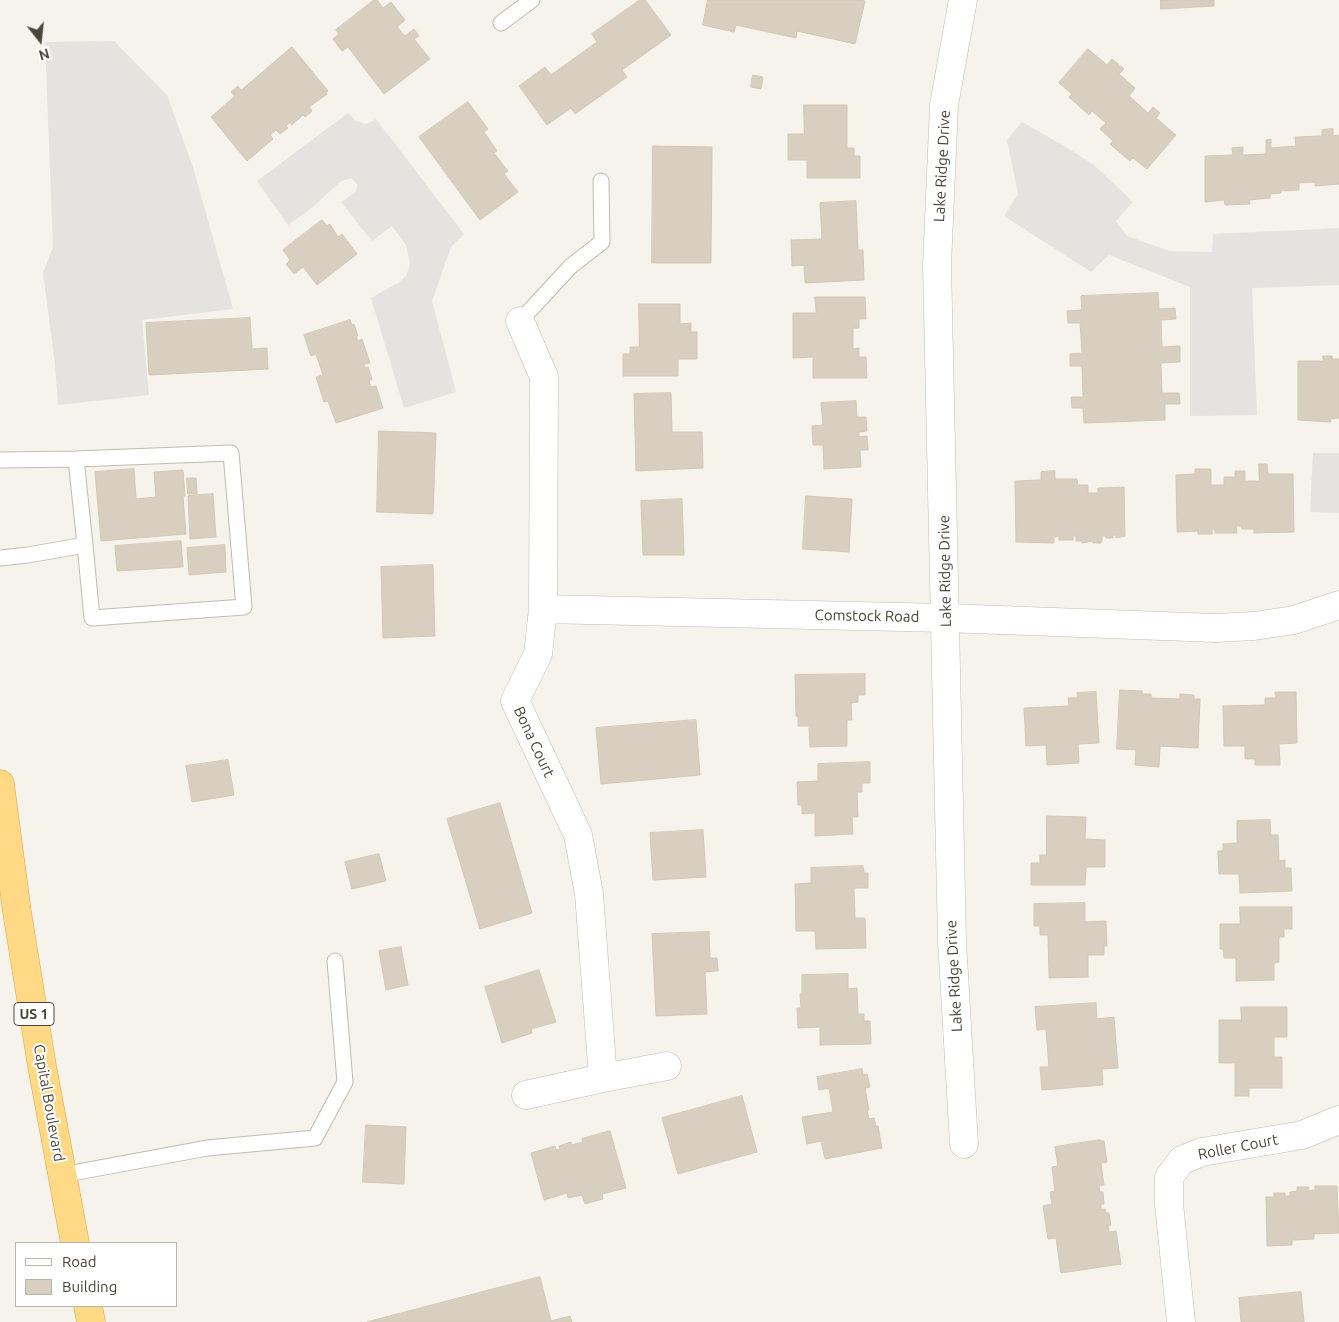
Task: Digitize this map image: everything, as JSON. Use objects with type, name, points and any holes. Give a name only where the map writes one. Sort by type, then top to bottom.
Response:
[{"type":"highway","name":"Capital Boulevard","points":[[0,784],[22,941],[61,1175],[75,1242]]},
{"type":"highway","points":[[88,1307],[91,1322]]},
{"type":"street","name":"Lake Ridge Drive","points":[[963,0],[944,105],[938,265],[952,941],[964,1144]]},
{"type":"street","name":"Bona Court","points":[[520,321],[544,377],[542,609],[538,654],[515,701],[578,836],[589,894],[603,1078]]},
{"type":"street","name":"Comstock Road","points":[[542,609],[946,618],[1216,628],[1254,626],[1294,620],[1339,605]]},
{"type":"street","points":[[526,1095],[667,1066]]},
{"type":"street","name":"Roller Court","points":[[1181,1322],[1168,1204],[1168,1177],[1182,1160],[1202,1152],[1302,1135],[1339,1120]]},
{"type":"lane","points":[[501,22],[532,0]]},
{"type":"lane","points":[[520,321],[570,266],[602,242],[601,182]]},
{"type":"lane","points":[[0,460],[231,453],[244,607],[92,618],[76,459]]},
{"type":"lane","points":[[0,558],[85,545]]},
{"type":"lane","points":[[61,1175],[207,1148],[315,1138],[345,1082],[335,961]]},
{"type":"shaded area","points":[[114,41],[167,95],[193,167],[233,309],[142,320],[149,395],[58,405],[55,365],[43,273],[53,247],[45,42]]},
{"type":"shaded area","points":[[348,113],[356,121],[366,124],[376,119],[464,234],[451,247],[432,301],[456,392],[404,408],[371,298],[398,283],[406,276],[410,264],[406,245],[392,226],[372,241],[341,202],[356,192],[357,184],[351,178],[341,181],[313,207],[288,225],[257,181]]},
{"type":"shaded area","points":[[1022,122],[1094,165],[1133,202],[1116,221],[1127,236],[1170,251],[1212,252],[1213,234],[1339,228],[1339,285],[1252,288],[1257,415],[1190,416],[1190,287],[1109,255],[1091,272],[1004,216],[1018,194],[1007,140]]},
{"type":"shaded area","points":[[1313,453],[1339,453],[1339,513],[1310,512]]},
{"type":"building","points":[[374,0],[377,0],[383,8],[391,2],[405,20],[397,27],[405,36],[414,29],[419,36],[414,39],[430,59],[384,94],[348,47],[342,51],[333,39],[339,34],[336,30]]},
{"type":"building","points":[[640,0],[645,0],[671,35],[622,70],[627,77],[575,114],[571,108],[547,125],[519,86],[545,67],[551,75],[597,42],[592,34]]},
{"type":"building","points":[[708,0],[865,1],[855,44],[797,31],[796,38],[736,25],[734,32],[703,25]]},
{"type":"building","points":[[1161,0],[1214,0],[1214,6],[1161,9]]},
{"type":"building","points":[[292,47],[328,91],[326,92],[327,94],[309,107],[312,111],[305,117],[303,115],[292,125],[290,122],[286,126],[288,128],[280,134],[276,130],[270,135],[273,139],[247,161],[211,117],[235,96],[231,92],[238,86],[241,90]]},
{"type":"building","points":[[1088,49],[1107,65],[1112,59],[1124,69],[1119,74],[1135,88],[1129,96],[1148,113],[1153,107],[1160,113],[1156,118],[1176,135],[1147,169],[1133,158],[1130,161],[1110,144],[1113,141],[1100,129],[1106,123],[1092,111],[1089,115],[1069,97],[1072,94],[1059,83]]},
{"type":"building","points":[[753,75],[763,77],[761,89],[751,87]]},
{"type":"building","points":[[468,102],[488,129],[484,132],[497,151],[494,153],[508,171],[504,174],[518,192],[480,220],[419,137]]},
{"type":"building","points":[[804,105],[847,105],[847,148],[854,148],[854,156],[860,156],[860,178],[807,178],[807,160],[788,160],[788,134],[804,134]]},
{"type":"building","points":[[1333,129],[1333,136],[1339,135],[1339,184],[1315,186],[1315,182],[1299,183],[1299,190],[1280,191],[1281,193],[1270,194],[1270,198],[1249,200],[1250,204],[1225,205],[1224,200],[1205,202],[1205,156],[1233,155],[1232,148],[1243,147],[1243,155],[1266,154],[1266,140],[1271,139],[1271,148],[1296,146],[1295,137],[1322,136],[1322,130]]},
{"type":"building","points":[[653,146],[712,147],[711,263],[652,263]]},
{"type":"building","points":[[856,201],[858,250],[863,250],[864,280],[805,283],[804,265],[792,266],[791,240],[822,239],[820,203]]},
{"type":"building","points":[[322,220],[327,226],[330,224],[338,237],[342,234],[357,254],[317,285],[303,267],[294,274],[286,264],[290,260],[283,250]]},
{"type":"building","points":[[1158,293],[1159,309],[1175,308],[1176,319],[1161,320],[1162,347],[1180,346],[1180,362],[1161,363],[1162,393],[1179,393],[1180,404],[1165,404],[1165,420],[1084,423],[1083,408],[1072,408],[1071,397],[1083,397],[1082,366],[1070,366],[1070,354],[1082,353],[1080,323],[1068,323],[1067,311],[1082,310],[1081,296]]},
{"type":"building","points":[[815,297],[865,297],[866,319],[859,319],[859,328],[853,328],[853,349],[859,348],[859,357],[866,357],[867,378],[813,378],[813,357],[793,358],[793,313],[816,313]]},
{"type":"building","points":[[639,304],[680,304],[680,324],[691,323],[691,332],[697,332],[697,359],[678,359],[678,376],[623,376],[623,354],[630,354],[630,347],[639,347]]},
{"type":"building","points":[[250,318],[252,349],[267,348],[268,369],[149,375],[146,323]]},
{"type":"building","points":[[350,320],[352,325],[354,324],[358,341],[362,339],[370,363],[364,364],[365,368],[368,367],[372,379],[369,381],[371,387],[376,386],[383,408],[336,423],[328,401],[324,402],[316,377],[323,375],[316,354],[311,356],[304,335]]},
{"type":"building","points":[[1323,356],[1332,356],[1332,359],[1339,359],[1339,418],[1330,419],[1331,422],[1298,420],[1298,361],[1323,361]]},
{"type":"building","points":[[671,393],[672,432],[702,432],[703,468],[636,471],[634,394]]},
{"type":"building","points":[[856,401],[857,417],[866,417],[867,431],[859,432],[859,437],[867,436],[868,450],[860,450],[861,467],[824,469],[823,445],[813,445],[812,426],[823,425],[821,403]]},
{"type":"building","points":[[379,431],[436,433],[433,514],[377,512]]},
{"type":"building","points":[[1259,464],[1267,464],[1268,474],[1293,474],[1294,532],[1254,533],[1254,529],[1242,529],[1241,526],[1236,526],[1237,533],[1215,533],[1215,529],[1212,529],[1212,534],[1198,534],[1198,531],[1177,532],[1176,475],[1195,474],[1195,469],[1211,469],[1211,485],[1224,485],[1224,477],[1235,477],[1235,471],[1245,471],[1245,481],[1259,481]]},
{"type":"building","points":[[134,469],[136,499],[156,497],[154,472],[183,470],[186,534],[101,541],[95,472]]},
{"type":"building","points":[[1055,471],[1055,479],[1077,479],[1078,485],[1088,485],[1088,493],[1098,493],[1098,488],[1124,487],[1125,536],[1116,538],[1116,535],[1113,535],[1113,538],[1106,538],[1106,536],[1102,536],[1101,543],[1093,543],[1093,541],[1082,543],[1082,541],[1076,541],[1076,536],[1073,536],[1073,540],[1059,540],[1059,536],[1054,537],[1054,543],[1016,542],[1015,481],[1041,480],[1041,472]]},
{"type":"building","points":[[187,478],[196,478],[197,494],[188,494]]},
{"type":"building","points":[[213,494],[216,537],[190,539],[188,496]]},
{"type":"building","points":[[806,496],[852,499],[849,552],[803,549]]},
{"type":"building","points":[[682,499],[684,555],[643,555],[641,501]]},
{"type":"building","points":[[181,541],[183,567],[117,571],[115,546]]},
{"type":"building","points":[[225,545],[226,572],[189,575],[187,548]]},
{"type":"building","points":[[433,565],[435,636],[383,638],[381,567]]},
{"type":"building","points":[[865,674],[865,695],[858,695],[858,702],[851,703],[852,720],[847,720],[847,746],[810,747],[809,726],[798,726],[795,675]]},
{"type":"building","points":[[1120,690],[1142,691],[1142,694],[1151,694],[1151,698],[1180,699],[1180,694],[1194,695],[1194,699],[1200,699],[1198,748],[1160,746],[1159,767],[1135,765],[1136,750],[1117,749]]},
{"type":"building","points":[[1096,692],[1099,743],[1078,744],[1079,763],[1047,765],[1046,745],[1026,746],[1024,708],[1069,706],[1068,698],[1078,698],[1077,693]]},
{"type":"building","points":[[1275,692],[1296,692],[1297,743],[1279,744],[1280,765],[1255,765],[1255,759],[1245,759],[1245,746],[1224,746],[1223,706],[1265,705],[1265,698],[1276,698]]},
{"type":"building","points":[[696,720],[700,775],[601,784],[596,728]]},
{"type":"building","points":[[228,760],[234,795],[192,802],[186,766]]},
{"type":"building","points":[[870,762],[870,783],[862,783],[862,792],[857,792],[858,817],[852,817],[853,834],[815,836],[815,813],[802,814],[802,805],[798,805],[797,782],[818,781],[818,764]]},
{"type":"building","points":[[500,803],[532,913],[480,929],[447,819]]},
{"type":"building","points":[[1047,816],[1086,817],[1085,839],[1105,840],[1105,867],[1086,867],[1085,885],[1031,885],[1031,863],[1040,863],[1040,855],[1046,855]]},
{"type":"building","points":[[1270,820],[1271,835],[1278,835],[1279,861],[1285,860],[1285,868],[1291,868],[1292,891],[1240,893],[1239,874],[1219,874],[1218,851],[1223,851],[1223,844],[1237,843],[1237,821]]},
{"type":"building","points":[[703,830],[706,877],[653,880],[650,833]]},
{"type":"building","points":[[379,854],[386,881],[352,889],[345,862]]},
{"type":"building","points":[[863,866],[864,873],[868,873],[868,888],[854,888],[855,918],[865,918],[866,948],[816,949],[815,931],[796,931],[795,884],[811,883],[811,868]]},
{"type":"building","points":[[1085,903],[1085,922],[1106,921],[1107,946],[1104,946],[1104,955],[1088,955],[1088,977],[1049,978],[1048,935],[1040,935],[1040,926],[1034,926],[1034,904]]},
{"type":"building","points":[[1240,907],[1292,907],[1292,929],[1284,929],[1284,937],[1279,937],[1279,962],[1274,963],[1274,980],[1236,981],[1236,958],[1224,958],[1223,949],[1220,949],[1220,924],[1240,924]]},
{"type":"building","points":[[709,932],[710,958],[717,958],[718,971],[705,972],[707,1014],[656,1016],[652,934]]},
{"type":"building","points":[[401,947],[408,985],[386,990],[379,951]]},
{"type":"building","points":[[539,970],[556,1022],[531,1029],[532,1033],[502,1043],[485,987]]},
{"type":"building","points":[[848,974],[848,989],[857,988],[858,1014],[864,1014],[864,1021],[870,1021],[871,1044],[820,1045],[820,1027],[798,1028],[797,1008],[801,1008],[802,975]]},
{"type":"building","points":[[1096,1003],[1097,1019],[1114,1017],[1118,1068],[1102,1069],[1103,1085],[1042,1090],[1040,1067],[1049,1067],[1046,1029],[1037,1030],[1035,1007]]},
{"type":"building","points":[[1241,1007],[1287,1007],[1287,1037],[1274,1037],[1274,1057],[1282,1057],[1282,1088],[1249,1088],[1249,1096],[1235,1096],[1235,1063],[1219,1063],[1219,1020],[1241,1020]]},
{"type":"building","points":[[862,1069],[863,1075],[867,1074],[870,1087],[865,1088],[869,1119],[874,1118],[876,1126],[878,1126],[882,1148],[825,1159],[821,1141],[807,1144],[802,1117],[833,1112],[829,1088],[819,1090],[817,1077]]},
{"type":"building","points":[[742,1096],[757,1152],[678,1174],[662,1118]]},
{"type":"building","points":[[366,1125],[406,1127],[404,1184],[363,1182]]},
{"type":"building","points":[[610,1131],[626,1188],[602,1194],[603,1199],[585,1204],[582,1195],[568,1198],[567,1193],[544,1200],[531,1153],[555,1146],[556,1150],[560,1149],[559,1146],[571,1142],[572,1145],[583,1142],[582,1139]]},
{"type":"building","points":[[1104,1141],[1107,1162],[1101,1163],[1104,1185],[1099,1186],[1100,1192],[1103,1192],[1104,1204],[1101,1204],[1101,1209],[1105,1209],[1106,1213],[1109,1213],[1111,1225],[1108,1225],[1109,1232],[1116,1231],[1121,1264],[1061,1273],[1056,1238],[1048,1239],[1043,1206],[1052,1204],[1050,1192],[1055,1191],[1052,1167],[1058,1166],[1055,1147]]},
{"type":"building","points":[[1315,1186],[1337,1186],[1339,1233],[1314,1234],[1314,1239],[1292,1240],[1292,1245],[1267,1246],[1266,1197],[1274,1197],[1274,1193],[1285,1193],[1285,1196],[1290,1196],[1290,1192],[1297,1191],[1297,1187],[1309,1187],[1308,1191],[1315,1190]]},
{"type":"building","points":[[540,1277],[551,1321],[570,1316],[572,1322],[367,1322]]},
{"type":"building","points":[[1301,1292],[1304,1322],[1241,1322],[1239,1298]]}]
